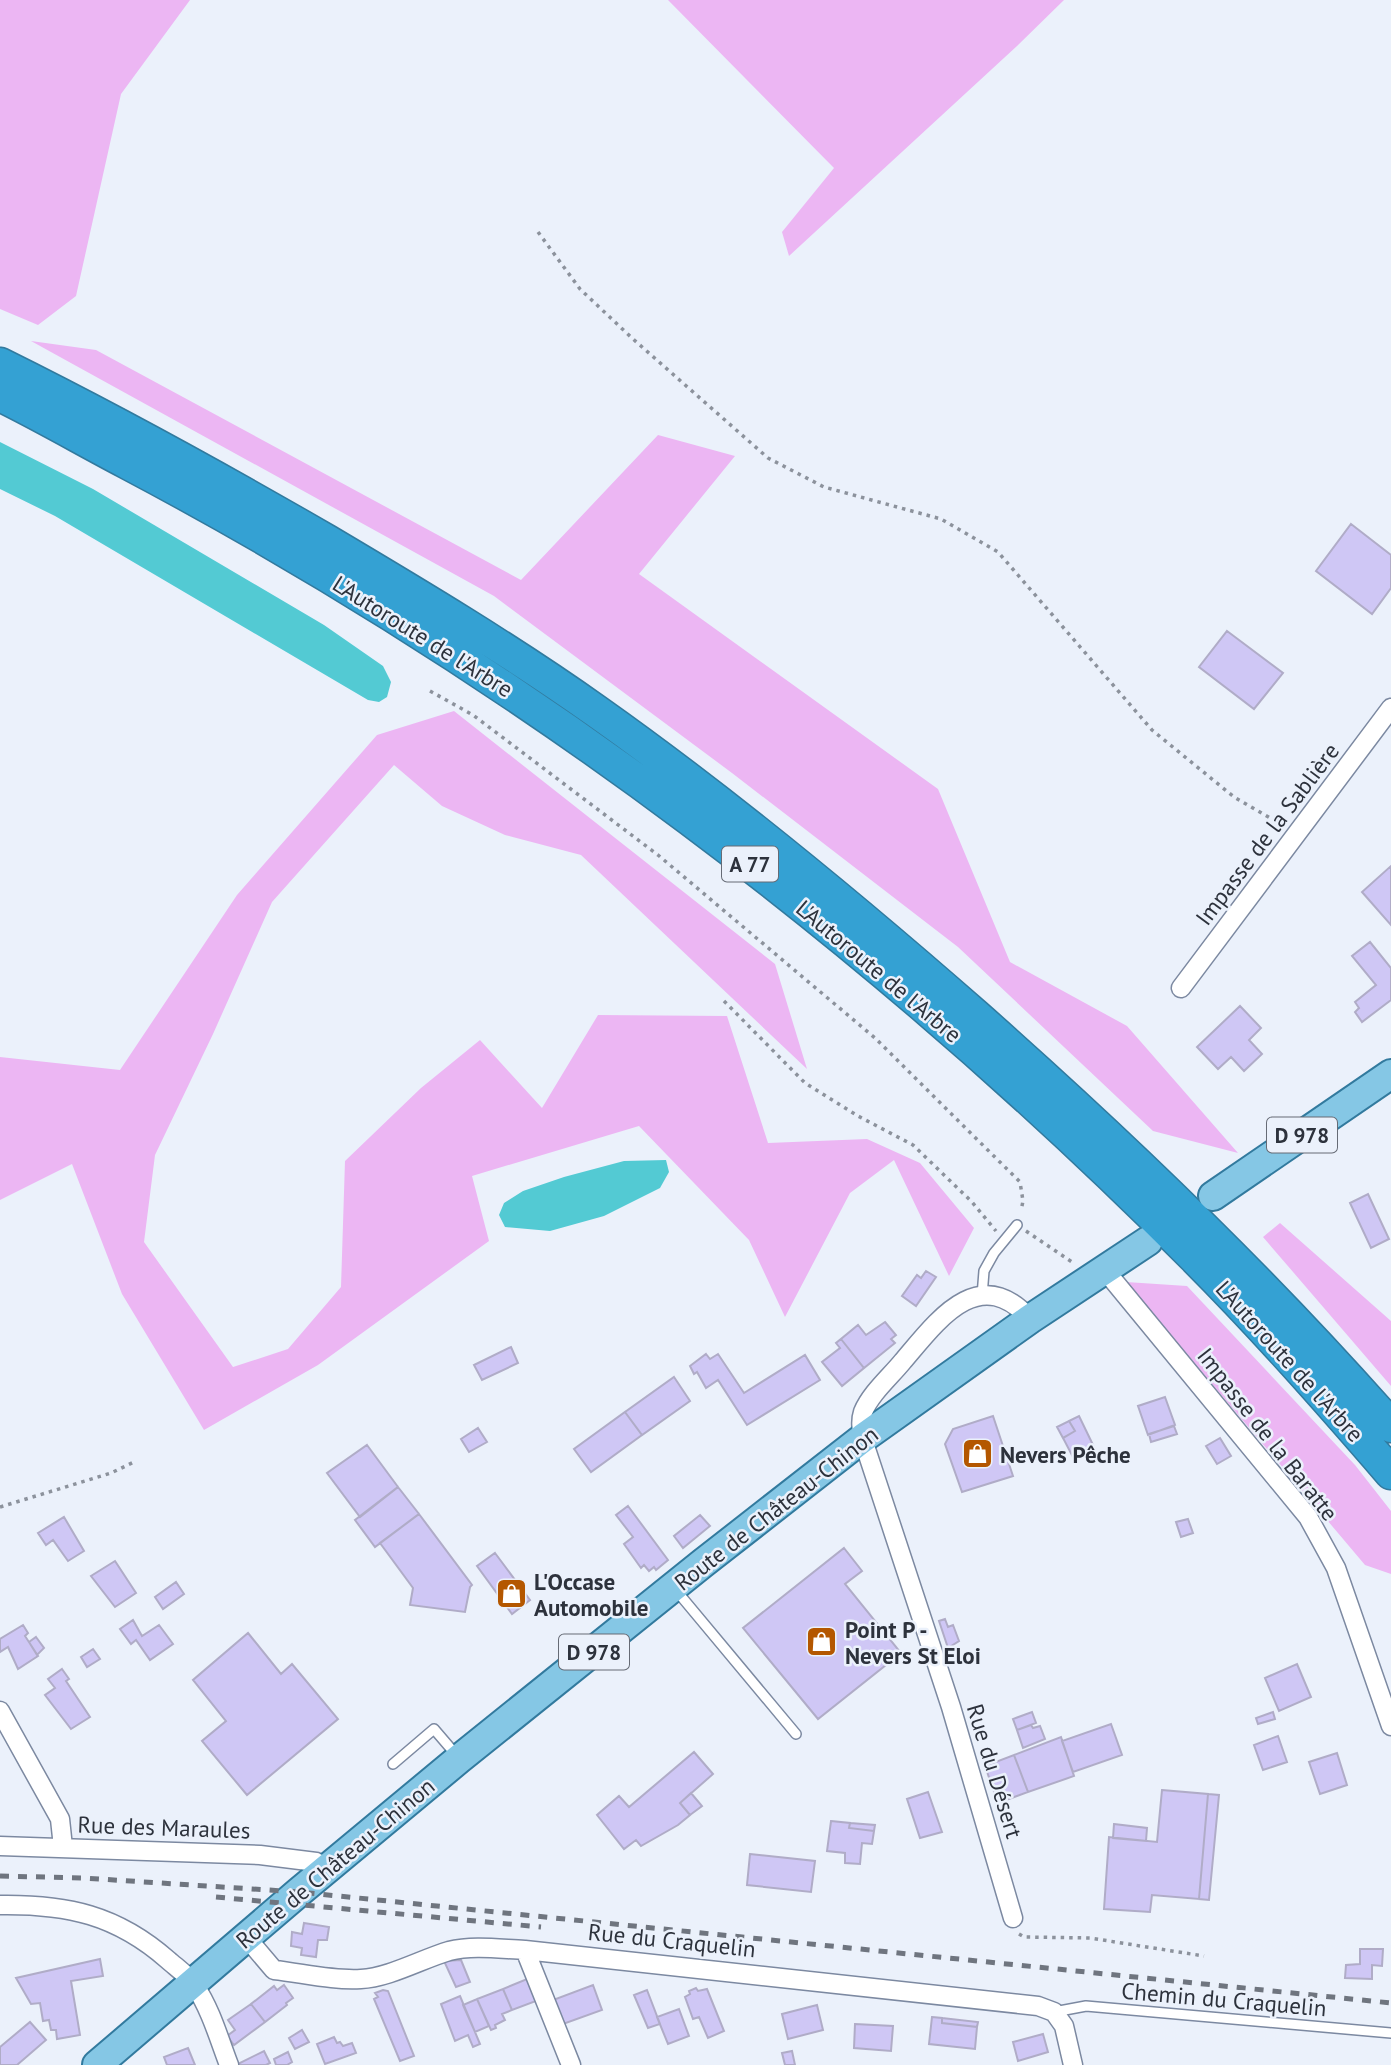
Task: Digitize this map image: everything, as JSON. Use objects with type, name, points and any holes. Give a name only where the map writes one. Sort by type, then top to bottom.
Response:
[{"type":"highway","name":"L'Autoroute de l'Arbre","points":[[0,364],[88,407],[435,605],[595,710],[692,782],[826,888],[1056,1087],[1228,1250],[1293,1317],[1391,1426]]},
{"type":"highway","name":"L'Autoroute de l'Arbre","points":[[0,396],[256,532],[421,632],[573,734],[714,836],[872,961],[1031,1101],[1193,1256],[1279,1347],[1391,1473]]},
{"type":"main road","name":"D 978","points":[[1213,1196],[1391,1074]]},
{"type":"main road","name":"Route de Château-Chinon","points":[[194,1983],[459,1759],[863,1438],[1030,1319],[1147,1241]]},
{"type":"main road","name":"D 978","points":[[97,2065],[194,1983]]},
{"type":"street","name":"Impasse de la Sablière","points":[[1181,988],[1391,708]]},
{"type":"street","name":"Impasse de la Baratte","points":[[1098,1273],[1308,1517],[1336,1569],[1391,1726]]},
{"type":"street","points":[[863,1438],[861,1421],[870,1400],[942,1316],[960,1303],[982,1296],[1003,1297],[1019,1307],[1030,1319]]},
{"type":"street","name":"Rue du Désert","points":[[863,1438],[951,1707],[1013,1918]]},
{"type":"street","name":"Rue des Maraules","points":[[0,1711],[60,1819],[63,1847],[260,1855],[316,1862],[328,1868]]},
{"type":"street","points":[[0,1846],[63,1847]]},
{"type":"street","points":[[0,1905],[39,1904],[82,1913],[117,1924],[152,1946],[194,1983],[204,2001],[229,2065]]},
{"type":"street","name":"Rue du Craquelin","points":[[246,1937],[274,1970],[362,1979],[467,1948],[525,1950],[1038,2006],[1054,2012]]},
{"type":"street","points":[[525,1950],[571,2065]]},
{"type":"street","points":[[1054,2012],[1063,2026],[1073,2065]]},
{"type":"lane","points":[[982,1296],[984,1271],[994,1253],[1017,1225]]},
{"type":"lane","points":[[673,1588],[796,1734]]},
{"type":"lane","points":[[393,1764],[434,1730],[459,1759]]},
{"type":"lane","name":"Chemin du Craquelin","points":[[1054,2012],[1086,2006],[1391,2033]]},
{"type":"path","points":[[538,232],[580,289],[768,458],[824,487],[941,520],[998,552],[1152,730],[1234,797],[1297,834]]},
{"type":"path","points":[[430,691],[472,715],[658,855],[874,1038],[1020,1182],[1023,1200],[1017,1225],[1098,1273]]},
{"type":"path","points":[[724,1001],[805,1083],[858,1116],[913,1145],[972,1202],[1004,1241]]},
{"type":"path","points":[[0,1507],[111,1473],[136,1461]]},
{"type":"path","points":[[1013,1918],[1017,1933],[1024,1937],[1090,1938],[1204,1956]]},
{"type":"shaded area","points":[[0,0],[190,0],[121,94],[76,296],[38,325],[0,309]]},
{"type":"shaded area","points":[[668,0],[1064,0],[789,256],[782,232],[834,168]]},
{"type":"shaded area","points":[[31,341],[96,350],[521,580],[658,435],[735,456],[639,574],[938,789],[1010,962],[1127,1026],[1238,1153],[1153,1131],[958,947],[732,773],[494,596]]},
{"type":"shaded area","points":[[454,711],[775,964],[807,1069],[581,855],[505,835],[442,806],[394,765],[272,902],[155,1155],[144,1242],[233,1367],[288,1349],[341,1287],[345,1161],[421,1088],[480,1040],[542,1108],[598,1015],[727,1016],[768,1143],[867,1139],[920,1163],[974,1228],[949,1276],[894,1160],[850,1193],[785,1317],[749,1240],[639,1126],[472,1176],[489,1241],[318,1365],[204,1430],[122,1294],[72,1164],[0,1200],[0,1057],[120,1070],[237,895],[377,735]]},
{"type":"shaded area","points":[[1280,1223],[1391,1321],[1391,1386],[1263,1237]]},
{"type":"shaded area","points":[[1126,1282],[1187,1286],[1355,1465],[1391,1511],[1391,1574],[1365,1565]]},
{"type":"water","points":[[0,442],[93,489],[324,625],[383,666],[391,682],[387,697],[379,702],[368,700],[55,516],[0,489]]},
{"type":"water","points":[[666,1160],[669,1172],[660,1188],[604,1216],[550,1231],[505,1227],[499,1215],[504,1203],[523,1191],[564,1177],[624,1161]]},
{"type":"building","points":[[1351,524],[1391,555],[1391,588],[1372,614],[1316,571]]},
{"type":"building","points":[[1227,631],[1283,673],[1254,709],[1199,667]]},
{"type":"building","points":[[1391,866],[1391,925],[1362,892]]},
{"type":"building","points":[[1370,942],[1391,968],[1391,1000],[1362,1022],[1355,1012],[1359,1008],[1355,1002],[1376,985],[1352,956]]},
{"type":"building","points":[[1240,1006],[1261,1028],[1249,1040],[1262,1054],[1244,1071],[1231,1057],[1218,1069],[1197,1047]]},
{"type":"building","points":[[1368,1194],[1389,1239],[1371,1248],[1350,1203]]},
{"type":"building","points":[[926,1271],[936,1277],[916,1306],[902,1296],[917,1275],[921,1278]]},
{"type":"building","points":[[885,1322],[896,1335],[891,1339],[895,1343],[864,1368],[841,1339],[858,1325],[866,1335]]},
{"type":"building","points":[[841,1339],[864,1368],[842,1386],[822,1362],[840,1348],[836,1343]]},
{"type":"building","points":[[511,1347],[518,1363],[482,1380],[474,1365]]},
{"type":"building","points":[[706,1354],[710,1359],[718,1354],[744,1393],[805,1355],[820,1380],[747,1425],[718,1380],[706,1388],[697,1372],[694,1374],[690,1366]]},
{"type":"building","points":[[674,1377],[690,1401],[642,1435],[625,1412]]},
{"type":"building","points":[[1165,1397],[1175,1425],[1148,1435],[1138,1406]]},
{"type":"building","points":[[625,1412],[642,1435],[591,1472],[574,1449]]},
{"type":"building","points":[[993,1416],[1013,1476],[962,1492],[945,1444],[953,1429]]},
{"type":"building","points":[[1079,1416],[1094,1447],[1087,1455],[1085,1452],[1074,1459],[1063,1438],[1075,1431],[1069,1421]]},
{"type":"building","points":[[1069,1421],[1075,1431],[1063,1438],[1057,1427]]},
{"type":"building","points":[[1174,1426],[1177,1434],[1151,1442],[1149,1434]]},
{"type":"building","points":[[478,1428],[487,1442],[469,1452],[461,1439]]},
{"type":"building","points":[[1220,1438],[1231,1456],[1217,1464],[1206,1446]]},
{"type":"building","points":[[367,1445],[398,1487],[360,1517],[327,1473]]},
{"type":"building","points":[[398,1487],[419,1514],[375,1547],[355,1520]]},
{"type":"building","points":[[628,1506],[668,1560],[656,1570],[654,1567],[649,1571],[644,1565],[641,1568],[624,1544],[633,1537],[616,1515]]},
{"type":"building","points":[[419,1514],[472,1585],[465,1612],[410,1605],[413,1588],[380,1543]]},
{"type":"building","points":[[700,1515],[710,1526],[683,1548],[674,1536]]},
{"type":"building","points":[[64,1517],[84,1551],[68,1561],[53,1540],[46,1545],[38,1533]]},
{"type":"building","points":[[1188,1519],[1193,1533],[1181,1537],[1176,1522]]},
{"type":"building","points":[[844,1548],[862,1571],[845,1584],[901,1653],[818,1719],[743,1628]]},
{"type":"building","points":[[495,1553],[530,1600],[512,1614],[477,1566]]},
{"type":"building","points":[[115,1561],[136,1593],[115,1607],[91,1576]]},
{"type":"building","points":[[176,1582],[184,1594],[163,1609],[155,1597]]},
{"type":"building","points":[[945,1619],[948,1627],[953,1625],[959,1641],[948,1648],[939,1621]]},
{"type":"building","points":[[133,1620],[142,1636],[159,1625],[173,1644],[150,1660],[136,1640],[131,1644],[120,1629]]},
{"type":"building","points":[[23,1625],[28,1633],[25,1636],[38,1656],[18,1669],[8,1647],[0,1652],[0,1639]]},
{"type":"building","points":[[248,1633],[281,1674],[292,1664],[338,1719],[247,1795],[202,1741],[226,1721],[193,1680]]},
{"type":"building","points":[[36,1637],[44,1648],[37,1655],[29,1642]]},
{"type":"building","points":[[93,1649],[100,1659],[87,1667],[81,1657]]},
{"type":"building","points":[[1297,1664],[1311,1697],[1279,1711],[1265,1678]]},
{"type":"building","points":[[62,1669],[69,1679],[66,1681],[90,1717],[71,1729],[45,1695],[55,1688],[48,1679]]},
{"type":"building","points":[[1032,1712],[1036,1723],[1017,1730],[1013,1719]]},
{"type":"building","points":[[1273,1712],[1275,1719],[1258,1724],[1256,1718]]},
{"type":"building","points":[[1111,1724],[1122,1755],[1073,1772],[1062,1741]]},
{"type":"building","points":[[1031,1725],[1033,1728],[1040,1726],[1045,1739],[1023,1748],[1017,1730]]},
{"type":"building","points":[[1278,1736],[1287,1762],[1263,1770],[1254,1745]]},
{"type":"building","points":[[1061,1737],[1074,1776],[1028,1792],[1014,1755]]},
{"type":"building","points":[[694,1752],[713,1774],[680,1803],[690,1815],[641,1846],[636,1840],[624,1849],[597,1815],[619,1796],[629,1807]]},
{"type":"building","points":[[1337,1753],[1347,1785],[1320,1794],[1309,1762]]},
{"type":"building","points":[[1014,1755],[1028,1792],[998,1803],[985,1766]]},
{"type":"building","points":[[1162,1790],[1208,1794],[1199,1899],[1152,1895],[1150,1912],[1104,1909],[1109,1837],[1157,1842]]},
{"type":"building","points":[[928,1792],[942,1832],[920,1838],[907,1799]]},
{"type":"building","points":[[691,1793],[702,1806],[690,1815],[680,1803]]},
{"type":"building","points":[[1208,1794],[1219,1795],[1209,1900],[1199,1899]]},
{"type":"building","points":[[831,1821],[850,1823],[849,1828],[874,1831],[872,1844],[862,1843],[860,1864],[845,1863],[845,1853],[827,1851]]},
{"type":"building","points":[[850,1823],[875,1825],[874,1831],[849,1828]]},
{"type":"building","points":[[1114,1824],[1147,1828],[1146,1841],[1113,1838]]},
{"type":"building","points":[[750,1854],[815,1861],[811,1892],[747,1885]]},
{"type":"building","points":[[304,1923],[329,1927],[327,1940],[318,1940],[316,1957],[301,1955],[302,1948],[291,1946],[292,1932],[302,1934]]},
{"type":"building","points":[[1360,1949],[1383,1949],[1382,1966],[1372,1965],[1372,1979],[1345,1978],[1346,1965],[1360,1964]]},
{"type":"building","points":[[100,1959],[103,1976],[71,1981],[80,2035],[57,2039],[56,2030],[51,2030],[49,2020],[43,2021],[40,2003],[31,2004],[16,1978]]},
{"type":"building","points":[[461,1960],[470,1982],[456,1987],[444,1961]]},
{"type":"building","points":[[527,1979],[536,2001],[512,2010],[503,1989]]},
{"type":"building","points":[[284,1985],[293,1998],[265,2022],[251,2004],[274,1986],[277,1990]]},
{"type":"building","points":[[593,1985],[602,2010],[563,2024],[553,2000]]},
{"type":"building","points":[[696,1988],[698,1991],[707,1989],[724,2031],[708,2038],[699,2017],[693,2019],[685,1997],[690,1994],[689,1991]]},
{"type":"building","points":[[503,1989],[512,2010],[502,2014],[505,2020],[491,2030],[477,1999]]},
{"type":"building","points":[[647,1990],[660,2024],[648,2028],[634,1995]]},
{"type":"building","points":[[388,1991],[414,2056],[400,2061],[374,1999],[378,1997],[375,1993]]},
{"type":"building","points":[[460,1996],[480,2044],[473,2047],[468,2035],[455,2041],[441,2004]]},
{"type":"building","points":[[477,1999],[489,2026],[475,2032],[463,2005]]},
{"type":"building","points":[[251,2004],[265,2022],[234,2045],[227,2036],[235,2030],[228,2020]]},
{"type":"building","points":[[817,2005],[823,2030],[788,2039],[782,2014]]},
{"type":"building","points":[[679,2009],[689,2036],[668,2044],[657,2017]]},
{"type":"building","points":[[932,2017],[942,2018],[942,2023],[977,2027],[975,2049],[929,2044]]},
{"type":"building","points":[[942,2018],[978,2022],[977,2027],[942,2023]]},
{"type":"building","points":[[30,2022],[46,2040],[17,2065],[0,2065],[0,2047]]},
{"type":"building","points":[[855,2024],[893,2026],[891,2051],[854,2048]]},
{"type":"building","points":[[302,2030],[309,2042],[295,2049],[289,2038]]},
{"type":"building","points":[[1043,2034],[1048,2052],[1018,2061],[1013,2042]]},
{"type":"building","points":[[334,2037],[337,2043],[340,2042],[343,2046],[352,2043],[356,2053],[325,2064],[317,2044]]},
{"type":"building","points":[[188,2048],[195,2065],[167,2065],[164,2057]]},
{"type":"building","points":[[264,2051],[270,2063],[266,2065],[236,2065]]},
{"type":"building","points":[[792,2051],[795,2065],[785,2065],[782,2053]]},
{"type":"building","points":[[288,2052],[292,2062],[276,2065],[274,2059]]},
{"type":"railway","points":[[0,1876],[83,1878],[299,1892],[1391,2003]]},
{"type":"railway","points":[[216,1897],[541,1927]]},
{"type":"place","name":"Nevers Pêche","points":[[977,1454]]},
{"type":"place","name":"L'Occase Automobile","points":[[511,1594]]},
{"type":"place","name":"Point P - Nevers St Eloi","points":[[822,1642]]}]
